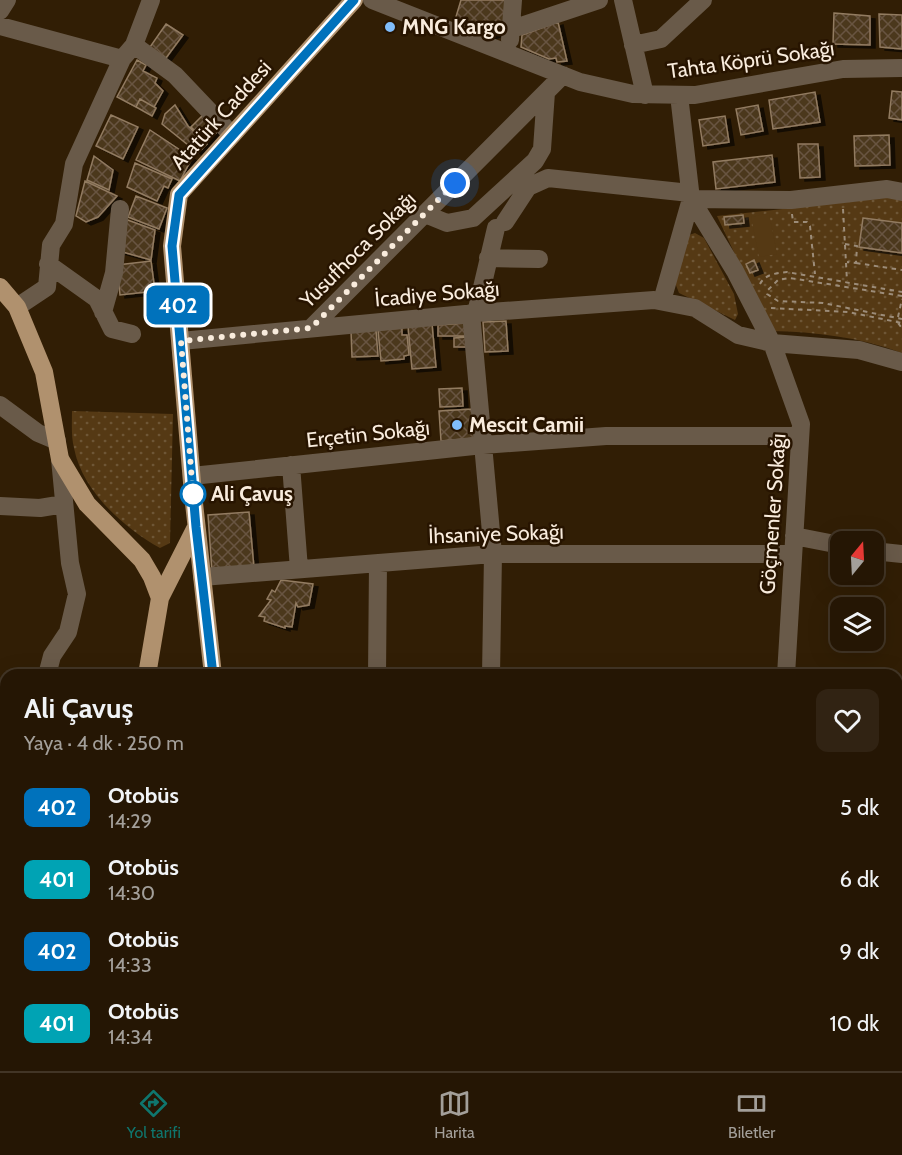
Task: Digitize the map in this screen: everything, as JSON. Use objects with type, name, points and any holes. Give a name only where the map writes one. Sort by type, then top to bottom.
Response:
[{"type":"main road","name":"Atatürk Caddesi","points":[[212,669],[196,527],[172,246],[179,195],[354,0]]},
{"type":"main road","points":[[0,287],[17,307],[44,372],[60,459],[87,504],[142,560],[160,598]]},
{"type":"main road","points":[[148,669],[160,598],[196,527]]},
{"type":"street","points":[[0,11],[7,0]]},
{"type":"street","points":[[17,307],[47,287],[51,245],[64,224],[74,164],[151,0]]},
{"type":"street","name":"Tahta Köprü Sokağı","points":[[372,0],[406,6],[508,54],[563,75],[601,87],[645,95],[694,95],[843,69],[902,68]]},
{"type":"street","points":[[508,54],[513,0]]},
{"type":"street","points":[[512,29],[599,0]]},
{"type":"street","points":[[623,0],[645,95]]},
{"type":"street","points":[[633,45],[662,39],[702,0]]},
{"type":"street","points":[[0,26],[128,52],[174,75],[232,135]]},
{"type":"street","name":"Yusufhoca Sokağı","points":[[311,328],[563,75]]},
{"type":"street","points":[[425,214],[447,223],[473,218],[535,161],[542,149],[546,92]]},
{"type":"street","name":"Göçmenler Sokağı","points":[[679,95],[690,196],[735,271],[772,343],[801,424],[786,669]]},
{"type":"street","points":[[491,669],[493,554],[473,313],[500,225],[528,187],[548,178],[690,196],[791,200],[887,189],[902,192]]},
{"type":"street","points":[[662,301],[690,196]]},
{"type":"street","points":[[103,312],[114,273],[120,209]]},
{"type":"street","points":[[488,258],[539,259]]},
{"type":"street","points":[[48,264],[97,299],[112,328],[132,334]]},
{"type":"street","name":"İcadiye Sokağı","points":[[181,341],[473,313],[662,301],[695,308],[738,335],[772,343],[859,350],[902,362]]},
{"type":"street","points":[[0,405],[38,433],[57,441]]},
{"type":"street","name":"Erçetin Sokağı","points":[[192,476],[483,445],[606,436],[800,436]]},
{"type":"street","points":[[49,669],[52,656],[68,632],[77,594],[70,563],[60,459]]},
{"type":"street","points":[[291,465],[299,568]]},
{"type":"street","points":[[0,506],[40,508],[64,504]]},
{"type":"street","name":"İhsaniye Sokağı","points":[[202,578],[299,568],[493,554],[830,545]]},
{"type":"street","points":[[884,552],[902,554]]},
{"type":"street","points":[[377,669],[378,563]]},
{"type":"path","points":[[842,194],[847,281]]},
{"type":"path","points":[[791,200],[793,222],[807,222],[810,226],[815,281]]},
{"type":"path","points":[[845,244],[857,246],[856,263]]},
{"type":"path","points":[[846,262],[902,270]]},
{"type":"path","points":[[759,286],[762,280],[773,274],[787,272],[847,281],[902,296]]},
{"type":"path","points":[[900,321],[822,303],[778,301],[767,294],[770,286],[778,280],[790,278],[902,296]]},
{"type":"path","points":[[902,296],[900,321],[902,328]]},
{"type":"path","points":[[764,307],[839,311],[900,321]]},
{"type":"shaded area","points":[[902,196],[902,353],[838,336],[771,331],[717,216]]},
{"type":"shaded area","points":[[769,213],[777,254],[759,257],[751,217]]},
{"type":"shaded area","points":[[695,233],[704,238],[734,294],[738,314],[735,320],[679,293],[674,280],[689,235]]},
{"type":"shaded area","points":[[72,411],[173,414],[170,543],[160,548],[146,540],[119,519],[95,493],[79,464],[74,448]]},
{"type":"building","points":[[461,0],[508,0],[506,30],[490,36],[455,20]]},
{"type":"building","points":[[834,13],[870,16],[870,45],[833,44]]},
{"type":"building","points":[[879,14],[902,15],[902,49],[880,47]]},
{"type":"building","points":[[558,22],[567,61],[557,62],[556,58],[549,59],[521,47],[522,35]]},
{"type":"building","points":[[166,24],[183,35],[166,58],[150,47]]},
{"type":"building","points":[[137,60],[146,65],[143,71],[157,78],[155,83],[163,91],[154,107],[140,99],[136,107],[117,97]]},
{"type":"building","points":[[892,91],[902,92],[902,120],[889,118]]},
{"type":"building","points":[[815,92],[820,122],[773,129],[769,100]]},
{"type":"building","points":[[140,99],[156,108],[152,116],[136,107]]},
{"type":"building","points":[[175,105],[188,126],[207,144],[198,153],[162,124],[165,114]]},
{"type":"building","points":[[758,105],[763,131],[741,135],[736,109]]},
{"type":"building","points":[[204,114],[220,129],[207,142],[191,127]]},
{"type":"building","points":[[111,115],[138,127],[123,159],[96,146]]},
{"type":"building","points":[[725,116],[729,142],[703,146],[699,120]]},
{"type":"building","points":[[150,130],[192,158],[180,181],[136,160]]},
{"type":"building","points":[[889,135],[890,165],[855,166],[854,136]]},
{"type":"building","points":[[798,144],[818,144],[820,177],[800,178]]},
{"type":"building","points":[[772,155],[775,182],[716,189],[713,162]]},
{"type":"building","points":[[94,156],[113,170],[109,190],[87,180]]},
{"type":"building","points":[[135,163],[172,179],[168,188],[164,186],[157,201],[127,187]]},
{"type":"building","points":[[85,181],[117,196],[98,217],[86,222],[76,216]]},
{"type":"building","points":[[136,196],[167,208],[159,229],[128,217]]},
{"type":"building","points":[[743,215],[744,223],[725,225],[724,217]]},
{"type":"building","points":[[863,218],[902,223],[902,253],[859,247]]},
{"type":"building","points":[[125,219],[155,230],[151,260],[119,251]]},
{"type":"building","points":[[754,260],[758,270],[750,273],[746,264]]},
{"type":"building","points":[[151,261],[155,291],[120,295],[117,265]]},
{"type":"building","points":[[506,321],[508,351],[485,352],[483,322]]},
{"type":"building","points":[[466,323],[466,336],[438,336],[438,325]]},
{"type":"building","points":[[432,324],[436,367],[412,369],[408,326]]},
{"type":"building","points":[[402,328],[402,335],[407,335],[409,355],[404,356],[404,359],[381,361],[378,330]]},
{"type":"building","points":[[376,330],[378,356],[352,357],[351,331]]},
{"type":"building","points":[[467,337],[467,347],[454,347],[454,338]]},
{"type":"building","points":[[462,388],[463,406],[440,407],[439,389]]},
{"type":"building","name":"Mescit Camii","points":[[473,409],[476,438],[441,441],[439,411]]},
{"type":"building","points":[[249,512],[254,568],[212,572],[208,515]]},
{"type":"building","points":[[281,580],[313,584],[309,605],[298,607],[296,603],[292,627],[285,626],[285,628],[264,621],[265,617],[259,616],[271,600],[267,599],[272,590],[275,592]]},
{"type":"bus line","name":"402","points":[[212,669],[196,527],[172,246],[179,195],[354,0]]},
{"type":"place","name":"MNG Kargo","points":[[390,27]]},
{"type":"place","name":"Mescit Camii","points":[[457,425]]},
{"type":"place","name":"Ali Çavuş","points":[[193,494]]},
{"type":"route","points":[[193,494],[181,341],[311,328],[455,183]]}]
